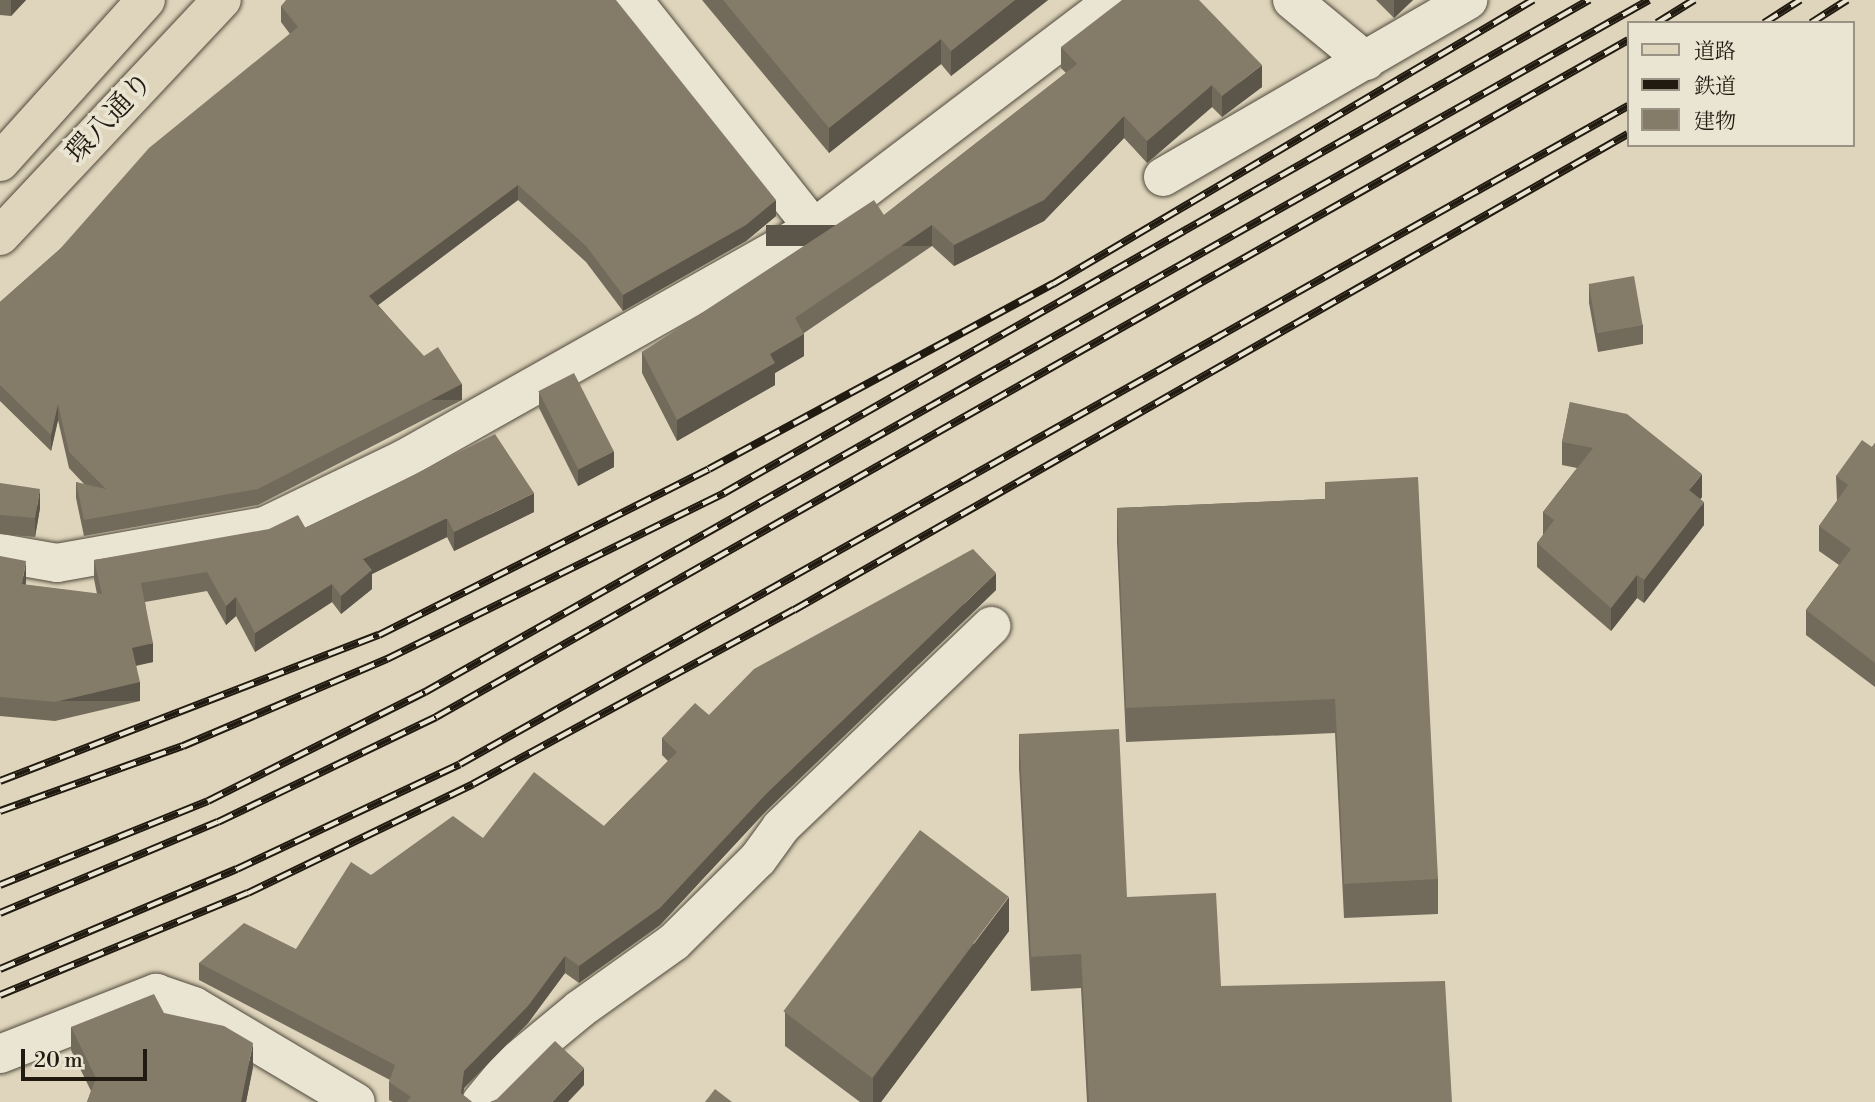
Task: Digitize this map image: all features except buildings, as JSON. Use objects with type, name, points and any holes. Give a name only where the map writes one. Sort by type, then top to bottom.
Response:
[{"type":"main road","name":"環八通り","points":[[0,162],[146,0]]},
{"type":"main road","name":"環八通り","points":[[0,236],[222,0]]},
{"type":"street","points":[[633,0],[814,228]]},
{"type":"street","points":[[0,553],[57,563],[265,526],[404,459],[814,228],[1114,0]]},
{"type":"street","points":[[1292,0],[1366,61]]},
{"type":"street","points":[[1163,177],[1468,0]]},
{"type":"street","points":[[481,1102],[510,1067],[570,1017],[674,942],[758,859],[781,827],[991,626]]},
{"type":"street","points":[[0,1054],[156,993],[194,1006],[356,1102]]},
{"type":"railway","points":[[0,781],[379,635],[709,469],[1053,284],[1533,0]]},
{"type":"railway","points":[[0,811],[183,746],[387,659],[724,493],[1589,0]]},
{"type":"railway","points":[[0,885],[208,801],[425,692],[1649,0]]},
{"type":"railway","points":[[1660,21],[1694,0]]},
{"type":"railway","points":[[1767,21],[1800,0]]},
{"type":"railway","points":[[1814,21],[1847,0]]},
{"type":"railway","points":[[0,913],[218,822],[436,717],[1626,41]]},
{"type":"railway","points":[[0,969],[237,869],[460,764],[1626,107]]},
{"type":"railway","points":[[0,995],[248,893],[473,784],[794,610],[1626,135]]}]
